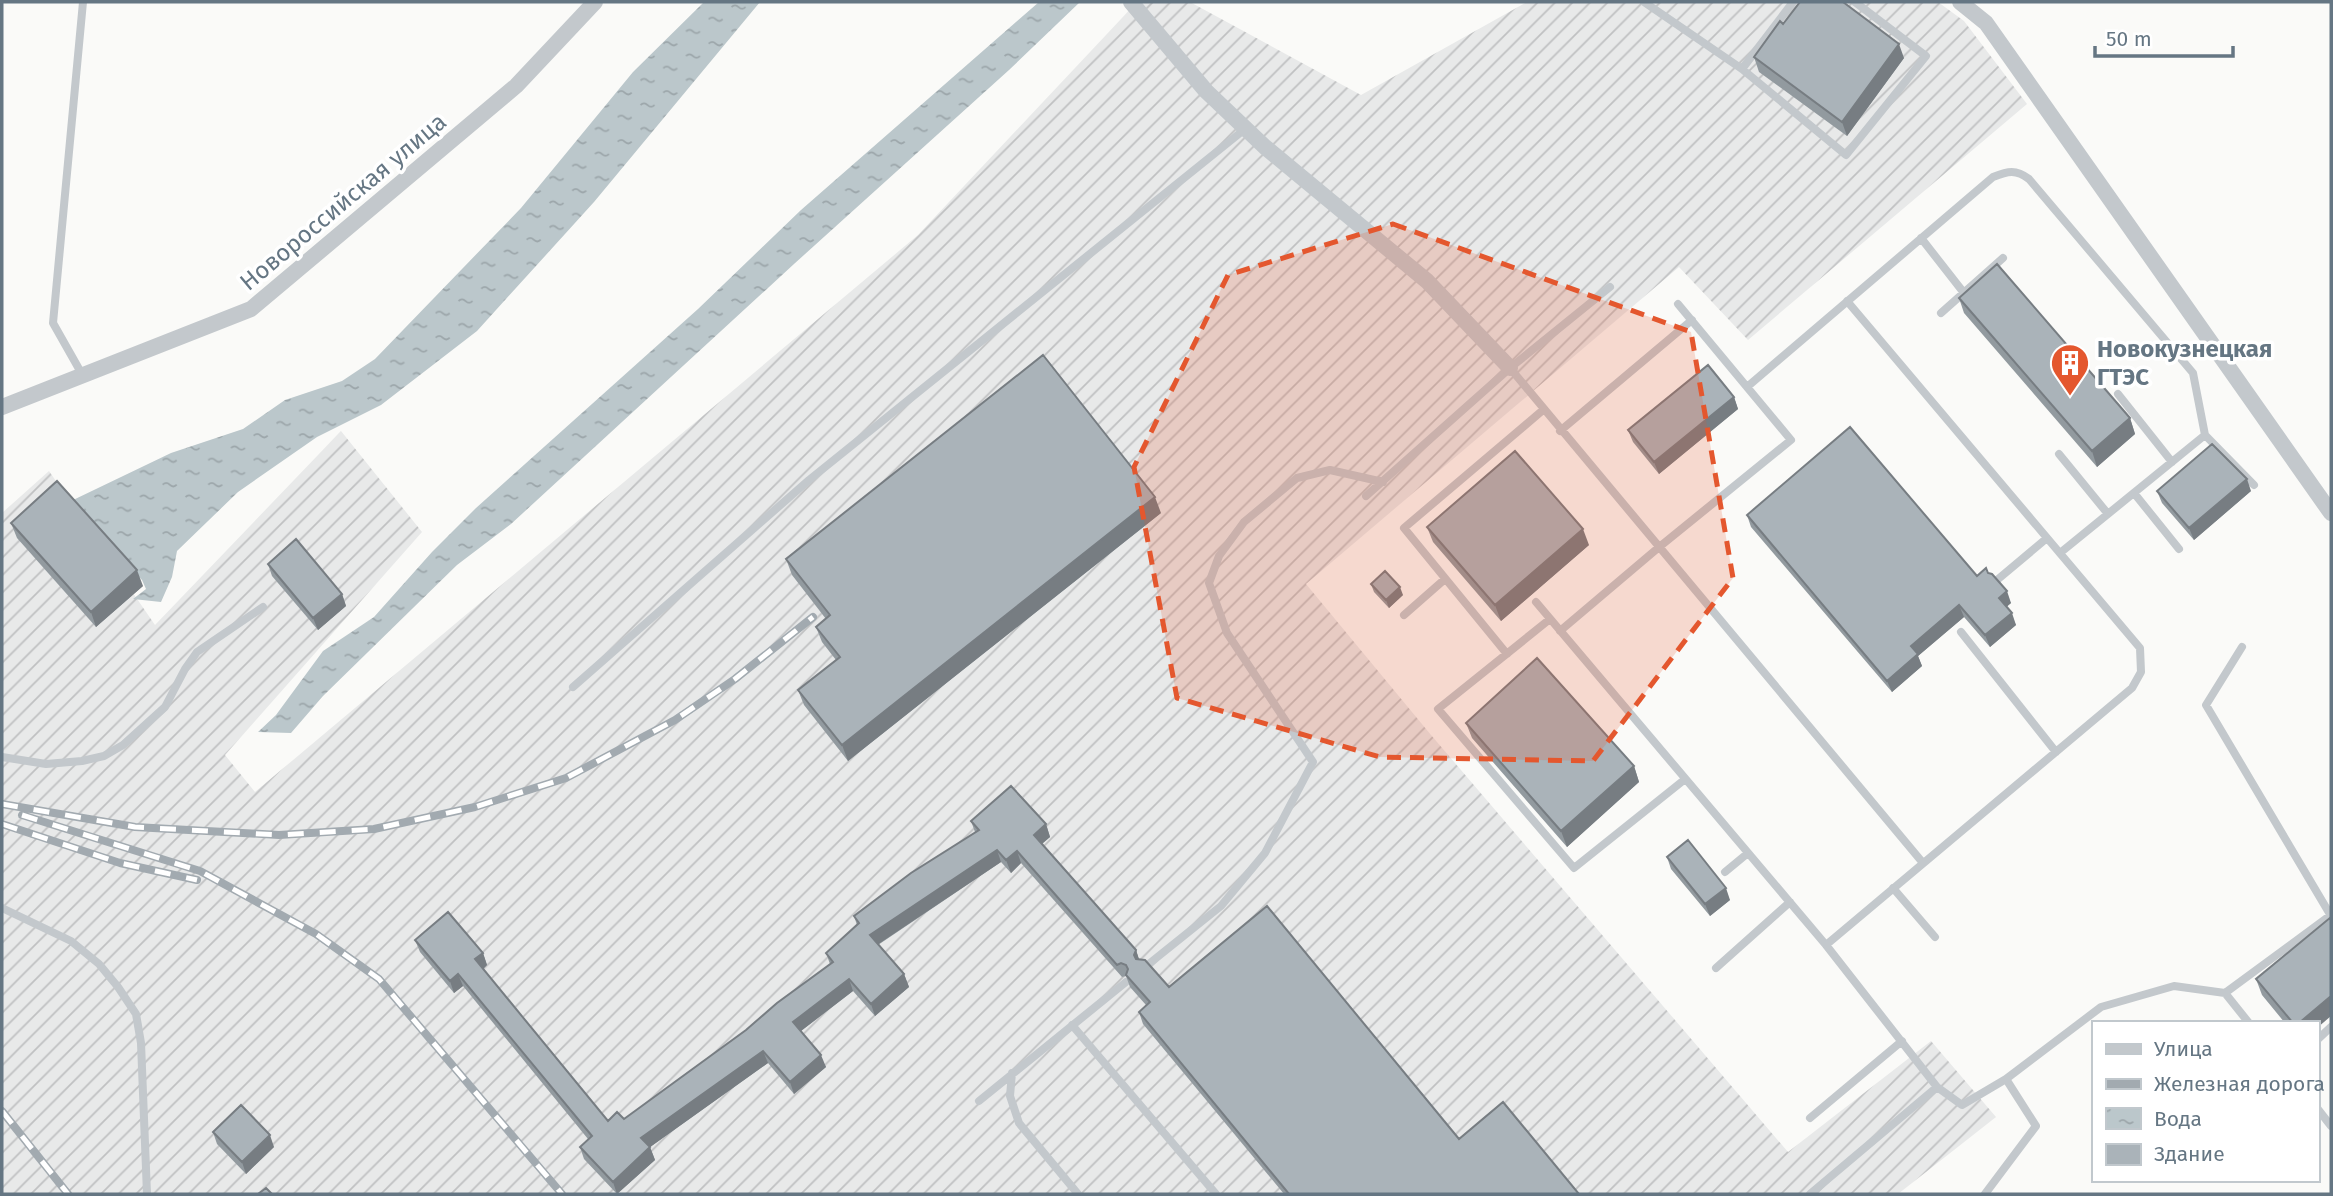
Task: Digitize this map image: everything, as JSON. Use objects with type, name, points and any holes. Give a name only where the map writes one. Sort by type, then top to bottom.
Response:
[{"type":"street","name":"Новороссийская улица","points":[[2,407],[251,309],[516,86],[595,2]]},
{"type":"street","points":[[1131,2],[1206,91],[1245,129],[1427,281],[1510,368]]},
{"type":"street","points":[[1960,2],[1986,23],[2331,513]]},
{"type":"lane","points":[[83,2],[53,323],[83,376]]},
{"type":"lane","points":[[1644,2],[1742,69],[1846,155],[1926,56],[1855,2]]},
{"type":"lane","points":[[1742,69],[1793,2]]},
{"type":"lane","points":[[573,687],[808,480],[1245,129]]},
{"type":"lane","points":[[1747,387],[1993,177],[2007,171],[2020,172],[2029,179],[2193,373],[2205,436],[2254,485]]},
{"type":"lane","points":[[1921,238],[1964,293]]},
{"type":"lane","points":[[1941,313],[2003,258]]},
{"type":"lane","points":[[1366,496],[1510,368],[1610,287]]},
{"type":"lane","points":[[1826,945],[2132,688],[2141,671],[2140,648],[1847,301]]},
{"type":"lane","points":[[1560,631],[1791,440],[1678,304]]},
{"type":"lane","points":[[1560,432],[1692,320]]},
{"type":"lane","points":[[1510,368],[1560,432],[1923,863]]},
{"type":"lane","points":[[2118,394],[2172,462]]},
{"type":"lane","points":[[1507,654],[1404,528],[1543,410]]},
{"type":"lane","points":[[2060,554],[2205,436]]},
{"type":"lane","points":[[2059,454],[2108,514]]},
{"type":"lane","points":[[1145,967],[1222,906],[1265,853],[1313,762],[1227,633],[1209,583],[1219,556],[1244,522],[1297,478],[1330,470],[1383,482]]},
{"type":"lane","points":[[2134,493],[2179,550]]},
{"type":"lane","points":[[1997,580],[2047,538]]},
{"type":"lane","points":[[1404,615],[1445,579]]},
{"type":"lane","points":[[1536,602],[1826,945],[1937,1087],[1962,1105],[2006,1079],[2101,1007],[2174,986],[2225,993],[2247,1021]]},
{"type":"lane","points":[[2,757],[46,764],[82,761],[104,756],[124,745],[165,707],[185,668],[197,652],[263,607]]},
{"type":"lane","points":[[1550,619],[1438,709],[1574,868],[1684,780]]},
{"type":"lane","points":[[1961,632],[2056,752]]},
{"type":"lane","points":[[2225,993],[2331,915],[2207,705],[2242,647]]},
{"type":"lane","points":[[1725,872],[1748,853]]},
{"type":"lane","points":[[1894,888],[1935,937]]},
{"type":"lane","points":[[1716,968],[1790,902]]},
{"type":"lane","points":[[2,908],[71,941],[99,964],[136,1014],[141,1042],[147,1194]]},
{"type":"lane","points":[[979,1101],[1126,982]]},
{"type":"lane","points":[[1072,1025],[1216,1194]]},
{"type":"lane","points":[[1810,1118],[1902,1041]]},
{"type":"lane","points":[[1012,1073],[1010,1096],[1019,1123],[1078,1194]]},
{"type":"lane","points":[[1985,1194],[2036,1126],[2006,1079]]},
{"type":"lane","points":[[1810,1194],[1937,1087]]},
{"type":"lane","points":[[2319,1111],[2331,1126]]},
{"type":"highlighted area","points":[[1393,224],[1691,332],[1733,578],[1593,761],[1380,757],[1177,698],[1134,467],[1228,275]]},
{"type":"shaded area","points":[[1137,2],[1190,2],[1361,95],[1527,2],[1938,2],[1964,21],[2027,104],[1748,340],[1679,267],[1306,584],[1431,735],[1788,1152],[1931,1041],[1996,1117],[1898,1194],[2,1194],[2,513],[49,471],[155,625],[341,431],[422,532],[225,755],[255,792],[918,235]]},
{"type":"water","points":[[704,2],[760,2],[594,202],[477,331],[381,405],[317,437],[238,492],[177,551],[172,577],[161,602],[133,599],[146,589],[142,580],[71,501],[171,453],[243,429],[285,400],[342,381],[375,359],[521,208],[633,72]]},
{"type":"water","points":[[1039,2],[1080,2],[1009,70],[511,524],[457,565],[323,696],[291,733],[258,732],[276,715],[323,651],[374,617],[476,508],[698,309],[801,210]]},
{"type":"building","points":[[1800,2],[1843,2],[1899,44],[1842,122],[1754,57],[1780,21],[1783,24]]},
{"type":"building","name":"Новокузнецкая ГТЭС","points":[[1997,264],[2130,418],[2092,451],[1959,298]]},
{"type":"building","points":[[1043,355],[1155,497],[842,745],[798,690],[840,657],[816,627],[830,615],[786,559]]},
{"type":"building","points":[[1708,365],[1734,397],[1654,462],[1628,430]]},
{"type":"building","points":[[1850,427],[1977,576],[1986,568],[2007,591],[1999,598],[2012,613],[1985,635],[1959,605],[1911,646],[1918,654],[1887,681],[1747,515]]},
{"type":"building","points":[[2212,444],[2247,479],[2189,528],[2157,491]]},
{"type":"building","points":[[1515,451],[1583,529],[1495,605],[1427,527]]},
{"type":"building","points":[[57,481],[137,570],[91,612],[11,523]]},
{"type":"building","points":[[296,539],[342,594],[313,618],[268,564]]},
{"type":"building","points":[[1385,571],[1400,587],[1386,600],[1371,584]]},
{"type":"building","points":[[1537,658],[1634,766],[1561,831],[1466,723]]},
{"type":"building","points":[[1011,786],[1046,824],[1034,835],[1136,950],[1136,959],[1145,960],[1169,987],[1267,906],[1459,1139],[1503,1102],[1579,1194],[1289,1194],[1139,1012],[1150,1002],[1126,975],[1126,965],[1117,965],[1017,851],[1006,860],[997,850],[870,935],[904,974],[871,1004],[849,979],[793,1022],[821,1055],[790,1082],[763,1051],[641,1138],[650,1147],[613,1182],[580,1147],[592,1136],[458,974],[450,981],[415,940],[448,912],[483,953],[475,959],[608,1121],[617,1112],[624,1119],[746,1030],[777,1003],[833,962],[826,953],[859,923],[854,916],[911,873],[979,830],[971,821]]},
{"type":"building","points":[[1688,840],[1726,888],[1705,904],[1667,857]]},
{"type":"building","points":[[2331,917],[2331,996],[2301,1021],[2291,1021],[2256,979]]},
{"type":"building","points":[[241,1105],[270,1135],[242,1162],[213,1132]]},
{"type":"building","points":[[266,1188],[272,1194],[258,1194]]},
{"type":"railway","points":[[2,804],[135,827],[279,835],[374,829],[475,807],[566,778],[675,720],[735,679],[813,617]]},
{"type":"railway","points":[[22,815],[200,871],[316,934],[379,979],[562,1194]]},
{"type":"railway","points":[[2,824],[120,863],[197,880]]},
{"type":"railway","points":[[2,1111],[68,1194]]},
{"type":"place","name":"Новокузнецкая ГТЭС","points":[[2070,397]]}]
